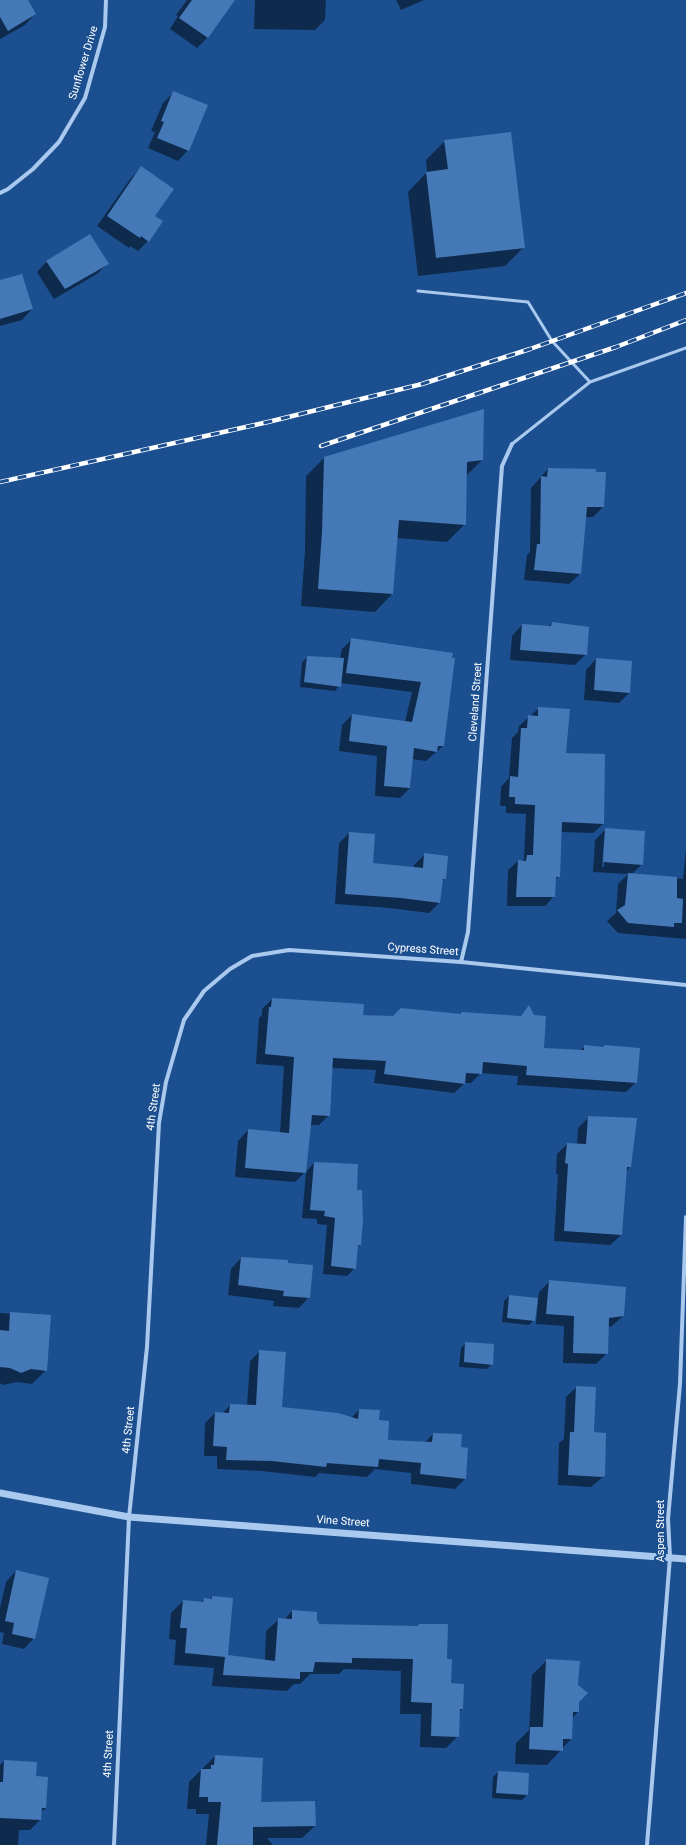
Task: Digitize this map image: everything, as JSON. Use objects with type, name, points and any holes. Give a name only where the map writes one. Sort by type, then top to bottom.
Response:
[{"type":"street","name":"Sunflower Drive","points":[[0,193],[8,190],[33,170],[59,142],[85,98],[105,27],[106,0]]},
{"type":"street","name":"Cleveland Street","points":[[461,962],[468,932],[502,466],[512,444]]},
{"type":"street","name":"Cypress Street","points":[[184,1020],[204,992],[230,969],[252,956],[289,950],[461,962],[686,985]]},
{"type":"street","name":"4th Street","points":[[114,1845],[129,1518],[147,1347],[159,1123],[166,1082],[184,1020]]},
{"type":"street","name":"Aspen Street","points":[[647,1845],[670,1557],[668,1519],[680,1384],[686,1218]]},
{"type":"street","name":"Vine Street","points":[[0,1493],[129,1518],[686,1558]]},
{"type":"lane","points":[[418,291],[528,302],[552,341],[590,382]]},
{"type":"lane","points":[[512,444],[590,382],[686,348]]},
{"type":"building","points":[[0,0],[28,0],[36,14],[8,31],[0,17]]},
{"type":"building","points":[[192,0],[235,0],[208,38],[179,18]]},
{"type":"building","points":[[173,91],[208,105],[189,151],[157,138],[164,122],[161,121]]},
{"type":"building","points":[[511,132],[525,248],[436,258],[426,172],[448,169],[444,140]]},
{"type":"building","points":[[141,166],[174,189],[155,216],[163,221],[149,242],[141,236],[140,238],[107,216]]},
{"type":"building","points":[[90,234],[109,264],[65,289],[46,261]]},
{"type":"building","points":[[22,274],[33,309],[0,319],[0,280]]},
{"type":"building","points":[[484,409],[483,460],[467,462],[466,525],[399,520],[393,594],[318,589],[322,532],[324,457]]},
{"type":"building","points":[[548,468],[596,469],[596,472],[606,472],[604,507],[587,507],[581,574],[534,570],[537,544],[540,544],[541,476],[547,477]]},
{"type":"building","points":[[552,622],[589,627],[587,655],[520,650],[522,624],[551,626]]},
{"type":"building","points":[[351,638],[453,653],[452,658],[455,658],[444,746],[438,746],[437,752],[414,748],[410,788],[384,786],[387,746],[349,741],[352,714],[412,722],[421,682],[346,673]]},
{"type":"building","points":[[307,656],[344,658],[341,687],[304,682]]},
{"type":"building","points":[[596,658],[632,661],[630,693],[594,690]]},
{"type":"building","points":[[538,707],[570,709],[566,753],[605,754],[604,824],[562,822],[560,877],[556,877],[555,897],[516,897],[518,860],[526,861],[527,855],[533,855],[535,805],[515,804],[515,797],[509,797],[510,776],[518,777],[521,728],[527,728],[528,715],[538,716]]},
{"type":"building","points":[[605,828],[645,831],[643,865],[603,862]]},
{"type":"building","points":[[349,832],[375,834],[373,863],[423,868],[424,853],[448,856],[446,879],[443,879],[440,903],[401,898],[345,894]]},
{"type":"building","points":[[628,873],[677,877],[677,898],[683,899],[682,923],[674,923],[674,927],[628,923],[617,910],[625,905]]},
{"type":"building","points":[[272,998],[364,1004],[363,1015],[393,1016],[401,1008],[461,1014],[461,1012],[521,1016],[529,1005],[534,1015],[546,1016],[544,1048],[584,1050],[584,1045],[604,1047],[604,1045],[640,1048],[637,1083],[526,1075],[527,1066],[483,1062],[482,1074],[466,1073],[465,1084],[384,1074],[386,1061],[333,1058],[330,1116],[312,1115],[306,1173],[245,1168],[248,1129],[289,1133],[294,1057],[265,1054],[269,1007],[271,1007]]},
{"type":"building","points":[[588,1116],[637,1118],[631,1167],[627,1167],[622,1235],[564,1231],[568,1164],[565,1163],[567,1143],[586,1144]]},
{"type":"building","points":[[314,1162],[358,1164],[357,1190],[362,1190],[363,1219],[361,1245],[358,1245],[356,1269],[331,1266],[335,1218],[324,1216],[325,1211],[310,1210]]},
{"type":"building","points":[[241,1257],[288,1260],[288,1263],[313,1265],[310,1298],[283,1296],[284,1291],[238,1285]]},
{"type":"building","points":[[549,1280],[626,1287],[624,1316],[609,1318],[608,1354],[573,1353],[574,1316],[546,1314]]},
{"type":"building","points":[[509,1295],[538,1298],[535,1321],[507,1318]]},
{"type":"building","points":[[10,1312],[51,1315],[47,1371],[31,1369],[21,1373],[10,1368],[0,1367],[0,1330],[9,1331]]},
{"type":"building","points":[[465,1342],[494,1344],[493,1365],[464,1362]]},
{"type":"building","points":[[259,1350],[286,1352],[282,1407],[338,1413],[358,1419],[359,1409],[380,1410],[379,1420],[389,1421],[388,1440],[432,1442],[433,1433],[462,1434],[461,1447],[468,1448],[466,1479],[420,1474],[421,1463],[379,1459],[378,1467],[327,1463],[326,1467],[272,1461],[226,1460],[227,1447],[213,1446],[215,1412],[229,1413],[230,1404],[256,1405]]},
{"type":"building","points":[[576,1386],[596,1387],[594,1432],[606,1433],[605,1476],[602,1477],[568,1475],[570,1432],[574,1432]]},
{"type":"building","points":[[16,1570],[49,1578],[35,1639],[12,1634],[14,1623],[5,1621]]},
{"type":"building","points":[[212,1596],[233,1598],[228,1655],[275,1661],[278,1618],[292,1619],[292,1610],[317,1612],[317,1621],[319,1624],[418,1626],[419,1624],[448,1624],[447,1659],[452,1659],[451,1683],[464,1684],[463,1709],[460,1709],[459,1737],[431,1736],[432,1703],[411,1702],[413,1659],[352,1658],[352,1663],[315,1662],[313,1672],[300,1672],[300,1679],[223,1675],[225,1657],[185,1653],[187,1628],[180,1628],[183,1600],[203,1602],[204,1598],[212,1599]]},
{"type":"building","points":[[546,1659],[580,1661],[578,1685],[588,1693],[579,1702],[579,1712],[573,1712],[572,1739],[563,1739],[563,1751],[529,1749],[530,1727],[543,1727]]},
{"type":"building","points":[[215,1755],[263,1758],[261,1802],[315,1801],[316,1826],[253,1827],[253,1845],[217,1845],[221,1802],[208,1802],[208,1797],[199,1797],[201,1769],[211,1769],[211,1765],[214,1765]]},
{"type":"building","points":[[4,1760],[37,1762],[36,1776],[48,1777],[46,1808],[42,1808],[41,1820],[0,1818],[0,1782],[3,1782]]},
{"type":"building","points":[[498,1771],[529,1773],[528,1795],[496,1793]]},
{"type":"railway","points":[[0,482],[268,422],[422,384],[530,349],[686,293]]},
{"type":"railway","points":[[321,446],[616,347],[686,320]]}]
